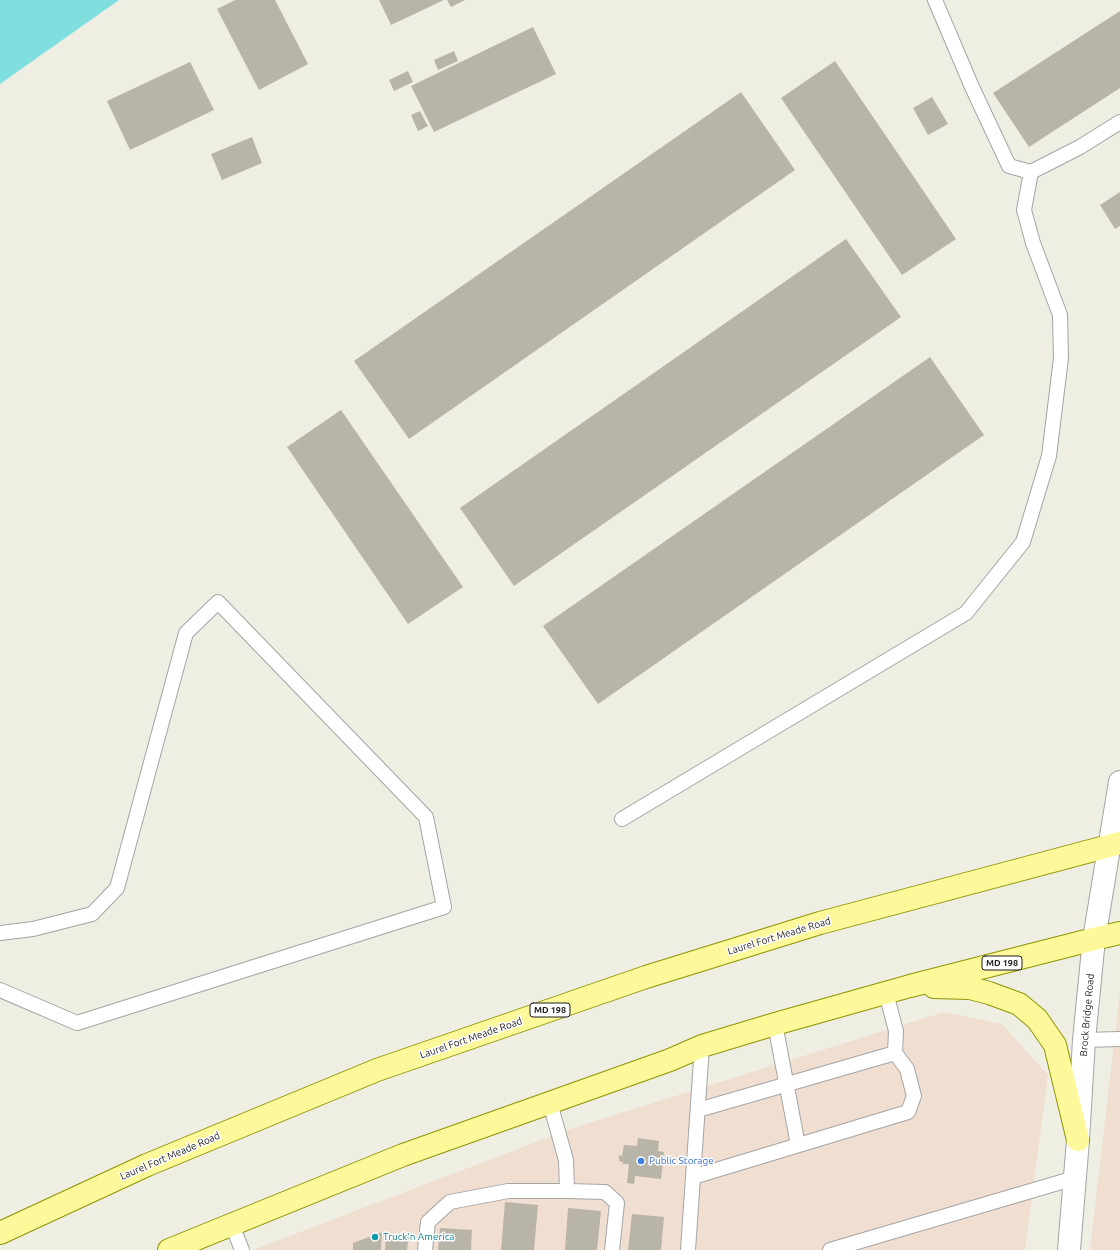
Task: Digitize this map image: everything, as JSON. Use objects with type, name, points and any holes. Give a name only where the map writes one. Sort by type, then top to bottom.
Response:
[{"type":"main road","name":"Laurel Fort Meade Road","points":[[0,1233],[147,1165],[385,1067],[646,977],[820,923],[1114,844]]},
{"type":"main road","name":"MD 198","points":[[169,1250],[403,1155],[670,1060],[702,1046],[886,992],[1120,933]]},
{"type":"main road","points":[[910,986],[970,988],[1019,1004],[1037,1019],[1054,1045],[1078,1140]]},
{"type":"street","name":"Brock Bridge Road","points":[[1069,1250],[1084,1040],[1094,939],[1114,844],[1120,782]]},
{"type":"lane","points":[[935,0],[972,87],[1009,166],[1031,172],[1080,147],[1120,122]]},
{"type":"lane","points":[[622,819],[966,613],[1023,542],[1049,456],[1061,358],[1060,315],[1033,243],[1024,210],[1031,172]]},
{"type":"lane","points":[[0,933],[33,929],[92,914],[117,888],[186,633],[218,602],[426,817],[444,907],[77,1023],[0,990]]},
{"type":"lane","points":[[693,1177],[908,1112],[914,1096],[907,1069],[895,1053],[896,1031],[886,992]]},
{"type":"lane","points":[[775,1024],[798,1145]]},
{"type":"lane","points":[[1084,1040],[1120,1039]]},
{"type":"lane","points":[[688,1250],[702,1046]]},
{"type":"lane","points":[[698,1110],[895,1053]]},
{"type":"lane","points":[[550,1103],[566,1160],[567,1190]]},
{"type":"lane","points":[[830,1250],[1075,1178]]},
{"type":"lane","points":[[425,1250],[428,1222],[450,1202],[508,1191],[567,1190],[605,1192],[617,1203],[612,1250]]},
{"type":"lane","points":[[232,1225],[242,1250]]},
{"type":"shaded area","points":[[0,0],[119,0],[0,84]]},
{"type":"shaded area","points":[[1120,992],[1120,1250],[1090,1250]]},
{"type":"shaded area","points":[[944,1012],[1002,1024],[1048,1075],[1025,1250],[253,1250],[573,1128]]},
{"type":"building","points":[[235,0],[275,0],[308,64],[259,90],[217,9]]},
{"type":"building","points":[[379,0],[444,0],[391,25]]},
{"type":"building","points":[[447,0],[465,0],[451,7]]},
{"type":"building","points":[[1120,11],[1120,88],[1029,147],[993,93]]},
{"type":"building","points":[[533,27],[556,74],[434,132],[411,86]]},
{"type":"building","points":[[454,51],[458,61],[438,70],[434,60]]},
{"type":"building","points":[[835,61],[956,239],[902,275],[781,98]]},
{"type":"building","points":[[190,62],[214,110],[130,150],[107,101]]},
{"type":"building","points":[[408,71],[413,82],[394,91],[389,80]]},
{"type":"building","points":[[741,92],[795,170],[409,439],[354,361]]},
{"type":"building","points":[[932,97],[948,124],[928,135],[913,108]]},
{"type":"building","points":[[420,111],[428,126],[418,131],[411,115]]},
{"type":"building","points":[[252,137],[262,163],[222,180],[211,154]]},
{"type":"building","points":[[1120,192],[1120,226],[1115,229],[1100,205]]},
{"type":"building","points":[[846,239],[901,317],[514,586],[460,508]]},
{"type":"building","points":[[930,357],[984,435],[598,704],[543,626]]},
{"type":"building","points":[[341,410],[463,587],[408,624],[287,447]]},
{"type":"building","name":"Public Storage","points":[[638,1138],[659,1141],[658,1151],[664,1152],[661,1179],[635,1176],[634,1184],[627,1183],[629,1164],[622,1164],[623,1162],[619,1161],[619,1155],[622,1156],[624,1145],[637,1146]]},
{"type":"building","points":[[505,1202],[538,1205],[534,1250],[501,1250]]},
{"type":"building","points":[[568,1208],[601,1211],[597,1250],[565,1250]]},
{"type":"building","points":[[632,1214],[664,1217],[661,1250],[628,1250]]},
{"type":"building","points":[[440,1228],[472,1230],[471,1250],[438,1250]]},
{"type":"building","name":"Truck'n America","points":[[382,1232],[381,1250],[353,1250],[353,1243]]},
{"type":"building","points":[[386,1233],[409,1235],[407,1250],[385,1250]]},
{"type":"place","name":"Public Storage","points":[[641,1161]]},
{"type":"place","name":"Truck'n America","points":[[375,1237]]}]
